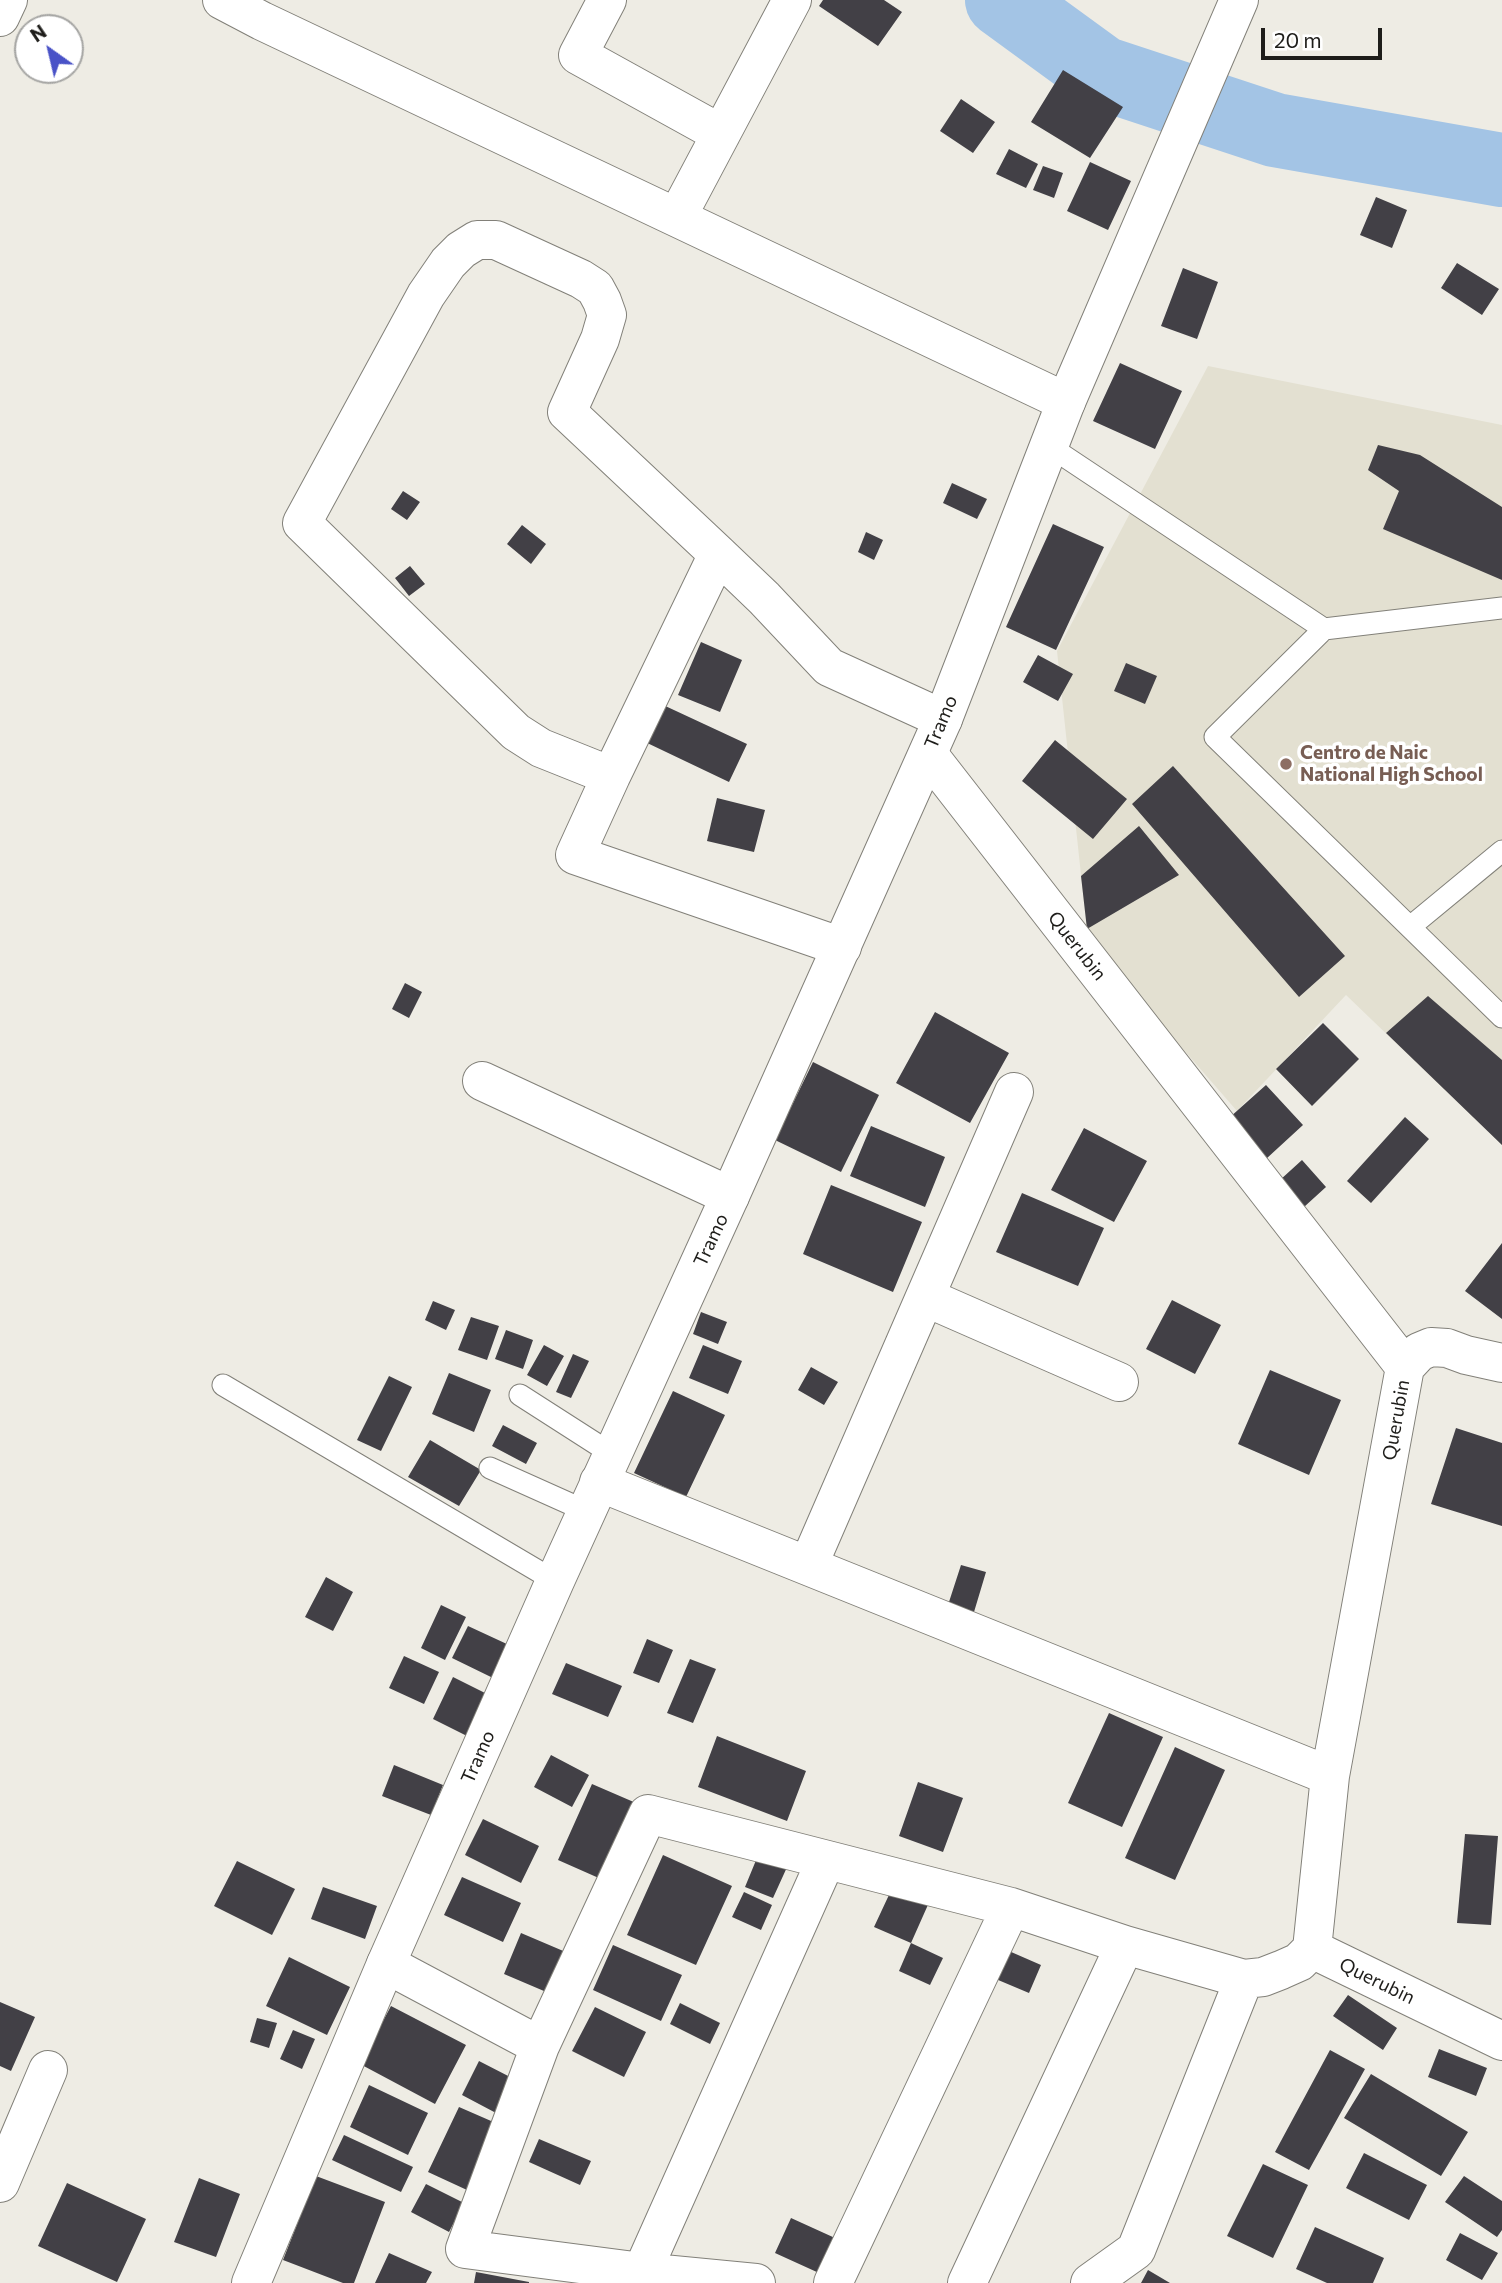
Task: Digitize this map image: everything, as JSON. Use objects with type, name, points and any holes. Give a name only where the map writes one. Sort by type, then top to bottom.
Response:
[{"type":"street","points":[[0,18],[8,0]]},
{"type":"street","points":[[222,0],[1066,402]]},
{"type":"street","points":[[607,0],[578,55],[721,134]]},
{"type":"street","points":[[677,217],[792,0]]},
{"type":"street","name":"Tramo","points":[[251,2283],[386,1964],[555,1581],[928,754],[1066,402],[1239,0]]},
{"type":"street","points":[[611,776],[541,748],[516,732],[302,523],[426,295],[448,263],[461,250],[477,240],[496,240],[595,288],[607,315],[600,339],[567,412],[764,598],[829,667],[943,719]]},
{"type":"street","points":[[718,554],[575,855],[842,947]]},
{"type":"street","name":"Querubin","points":[[928,754],[1405,1367],[1330,1776],[1312,1950],[1502,2041]]},
{"type":"street","points":[[482,1081],[730,1196]]},
{"type":"street","points":[[808,1566],[1014,1093]]},
{"type":"street","points":[[925,1297],[1119,1382]]},
{"type":"street","points":[[1405,1367],[1419,1352],[1432,1347],[1447,1348],[1502,1363]]},
{"type":"street","points":[[599,1483],[1330,1776]]},
{"type":"street","points":[[756,2283],[642,2272],[465,2249],[540,2046],[648,1814],[1010,1906],[1125,1945],[1244,1979],[1263,1977],[1281,1970],[1298,1962],[1312,1950]]},
{"type":"street","points":[[642,2272],[826,1860]]},
{"type":"street","points":[[832,2283],[1010,1906]]},
{"type":"street","points":[[967,2283],[1125,1945]]},
{"type":"street","points":[[386,1964],[540,2046]]},
{"type":"street","points":[[1090,2283],[1136,2250],[1244,1979]]},
{"type":"street","points":[[0,2183],[48,2070]]},
{"type":"lane","points":[[1049,446],[1324,629]]},
{"type":"lane","points":[[1502,608],[1324,629],[1215,737],[1502,1017]]},
{"type":"lane","points":[[1409,927],[1502,852]]},
{"type":"lane","points":[[223,1385],[555,1581]]},
{"type":"lane","points":[[520,1395],[599,1483]]},
{"type":"lane","points":[[490,1468],[599,1483]]},
{"type":"shaded area","name":"Centro de Naic National High School","points":[[1208,366],[1502,425],[1502,1145],[1346,995],[1237,1111],[1088,940],[1057,651]]},
{"type":"building","points":[[823,0],[884,0],[902,12],[878,46],[819,6]]},
{"type":"building","points":[[1063,70],[1123,107],[1090,158],[1031,122]]},
{"type":"building","points":[[961,99],[995,122],[973,153],[940,131]]},
{"type":"building","points":[[1009,149],[1038,164],[1026,188],[996,174]]},
{"type":"building","points":[[1090,162],[1131,181],[1108,230],[1067,211]]},
{"type":"building","points":[[1043,166],[1063,173],[1054,198],[1033,190]]},
{"type":"building","points":[[1376,197],[1407,210],[1392,248],[1360,235]]},
{"type":"building","points":[[1457,263],[1499,289],[1482,315],[1441,288]]},
{"type":"building","points":[[1183,268],[1218,282],[1197,339],[1161,326]]},
{"type":"building","points":[[1120,363],[1182,391],[1155,449],[1093,421]]},
{"type":"building","points":[[1378,445],[1420,455],[1502,507],[1502,580],[1383,529],[1399,491],[1368,470]]},
{"type":"building","points":[[952,483],[987,499],[977,519],[943,503]]},
{"type":"building","points":[[403,491],[420,502],[407,520],[391,509]]},
{"type":"building","points":[[1053,524],[1104,547],[1056,650],[1006,627]]},
{"type":"building","points":[[522,525],[546,544],[531,564],[507,544]]},
{"type":"building","points":[[866,532],[883,540],[874,560],[858,552]]},
{"type":"building","points":[[410,566],[425,584],[409,596],[395,578]]},
{"type":"building","points":[[701,642],[742,660],[720,712],[678,695]]},
{"type":"building","points":[[1038,655],[1073,674],[1058,701],[1023,682]]},
{"type":"building","points":[[1126,663],[1157,676],[1145,704],[1114,691]]},
{"type":"building","points":[[661,704],[747,744],[729,782],[643,741]]},
{"type":"building","points":[[1055,740],[1127,799],[1093,839],[1022,781]]},
{"type":"building","points":[[1173,766],[1345,956],[1299,997],[1132,804]]},
{"type":"building","points":[[717,798],[765,810],[754,852],[707,841]]},
{"type":"building","points":[[1139,826],[1179,875],[1087,929],[1081,876]]},
{"type":"building","points":[[405,983],[422,992],[409,1018],[392,1009]]},
{"type":"building","points":[[1428,996],[1502,1060],[1502,1145],[1386,1033]]},
{"type":"building","points":[[935,1012],[1009,1053],[970,1123],[896,1083]]},
{"type":"building","points":[[1323,1023],[1359,1059],[1312,1106],[1276,1069]]},
{"type":"building","points":[[813,1062],[879,1095],[841,1172],[775,1140]]},
{"type":"building","points":[[1266,1085],[1303,1125],[1266,1159],[1229,1118]]},
{"type":"building","points":[[1405,1117],[1429,1139],[1371,1203],[1347,1181]]},
{"type":"building","points":[[871,1126],[945,1157],[925,1207],[850,1176]]},
{"type":"building","points":[[1084,1128],[1147,1161],[1114,1222],[1051,1190]]},
{"type":"building","points":[[1302,1160],[1326,1187],[1304,1207],[1280,1180]]},
{"type":"building","points":[[831,1185],[922,1222],[893,1292],[803,1254]]},
{"type":"building","points":[[1022,1193],[1104,1228],[1078,1286],[996,1252]]},
{"type":"building","points":[[1502,1243],[1502,1319],[1465,1291]]},
{"type":"building","points":[[1172,1300],[1221,1325],[1195,1374],[1146,1349]]},
{"type":"building","points":[[433,1301],[455,1310],[446,1330],[425,1320]]},
{"type":"building","points":[[701,1312],[727,1322],[718,1344],[693,1334]]},
{"type":"building","points":[[471,1317],[499,1326],[487,1360],[458,1350]]},
{"type":"building","points":[[506,1330],[533,1340],[523,1369],[495,1359]]},
{"type":"building","points":[[544,1345],[564,1356],[547,1386],[527,1375]]},
{"type":"building","points":[[703,1345],[742,1361],[728,1394],[689,1378]]},
{"type":"building","points":[[573,1354],[589,1361],[571,1398],[556,1392]]},
{"type":"building","points":[[811,1367],[838,1382],[824,1405],[798,1390]]},
{"type":"building","points":[[1270,1370],[1341,1400],[1309,1475],[1238,1444]]},
{"type":"building","points":[[449,1373],[491,1390],[474,1432],[432,1414]]},
{"type":"building","points":[[389,1376],[412,1387],[381,1451],[357,1440]]},
{"type":"building","points":[[673,1391],[725,1415],[686,1497],[634,1473]]},
{"type":"building","points":[[503,1425],[537,1443],[526,1464],[492,1446]]},
{"type":"building","points":[[1456,1428],[1502,1443],[1502,1526],[1431,1504]]},
{"type":"building","points":[[430,1440],[481,1470],[459,1506],[408,1477]]},
{"type":"building","points":[[961,1565],[986,1572],[974,1612],[948,1605]]},
{"type":"building","points":[[326,1577],[353,1592],[333,1631],[305,1617]]},
{"type":"building","points":[[441,1605],[466,1617],[445,1660],[421,1648]]},
{"type":"building","points":[[468,1626],[509,1645],[493,1678],[452,1658]]},
{"type":"building","points":[[647,1639],[673,1650],[659,1683],[633,1673]]},
{"type":"building","points":[[404,1656],[439,1672],[424,1704],[389,1688]]},
{"type":"building","points":[[690,1659],[716,1669],[693,1723],[667,1713]]},
{"type":"building","points":[[566,1663],[622,1686],[608,1717],[552,1694]]},
{"type":"building","points":[[453,1677],[487,1694],[467,1736],[433,1719]]},
{"type":"building","points":[[1109,1713],[1163,1737],[1122,1827],[1068,1803]]},
{"type":"building","points":[[717,1736],[806,1771],[787,1821],[698,1787]]},
{"type":"building","points":[[1175,1747],[1225,1770],[1175,1880],[1125,1858]]},
{"type":"building","points":[[551,1755],[589,1775],[572,1807],[534,1787]]},
{"type":"building","points":[[394,1765],[443,1785],[431,1815],[382,1796]]},
{"type":"building","points":[[918,1782],[963,1798],[943,1852],[899,1836]]},
{"type":"building","points":[[592,1784],[636,1803],[601,1879],[558,1860]]},
{"type":"building","points":[[483,1819],[539,1846],[521,1883],[465,1855]]},
{"type":"building","points":[[1465,1834],[1498,1836],[1491,1925],[1457,1923]]},
{"type":"building","points":[[759,1853],[788,1865],[773,1898],[745,1887]]},
{"type":"building","points":[[663,1855],[732,1886],[696,1965],[627,1935]]},
{"type":"building","points":[[237,1861],[295,1889],[272,1935],[214,1906]]},
{"type":"building","points":[[462,1877],[521,1903],[503,1942],[444,1915]]},
{"type":"building","points":[[895,1882],[931,1898],[911,1943],[874,1927]]},
{"type":"building","points":[[323,1887],[377,1906],[365,1939],[311,1919]]},
{"type":"building","points":[[744,1892],[772,1905],[761,1930],[732,1917]]},
{"type":"building","points":[[521,1933],[568,1953],[551,1994],[504,1974]]},
{"type":"building","points":[[911,1943],[943,1958],[930,1985],[899,1971]]},
{"type":"building","points":[[613,1945],[682,1975],[661,2021],[593,1990]]},
{"type":"building","points":[[1002,1948],[1041,1965],[1029,1993],[991,1977]]},
{"type":"building","points":[[289,1957],[350,1987],[327,2035],[266,2006]]},
{"type":"building","points":[[1348,1995],[1397,2028],[1383,2050],[1333,2016]]},
{"type":"building","points":[[0,2002],[35,2017],[11,2071],[0,2066]]},
{"type":"building","points":[[680,2003],[720,2023],[710,2044],[670,2024]]},
{"type":"building","points":[[391,2006],[466,2045],[435,2104],[360,2064]]},
{"type":"building","points":[[595,2007],[646,2032],[624,2077],[572,2051]]},
{"type":"building","points":[[257,2018],[277,2023],[269,2048],[250,2042]]},
{"type":"building","points":[[293,2030],[315,2039],[302,2069],[280,2059]]},
{"type":"building","points":[[1439,2049],[1487,2068],[1476,2096],[1428,2077]]},
{"type":"building","points":[[1330,2050],[1365,2069],[1309,2170],[1275,2152]]},
{"type":"building","points":[[479,2061],[514,2079],[496,2113],[462,2095]]},
{"type":"building","points":[[1371,2074],[1468,2132],[1441,2176],[1344,2118]]},
{"type":"building","points":[[369,2085],[428,2113],[408,2155],[350,2127]]},
{"type":"building","points":[[459,2107],[498,2124],[467,2190],[428,2172]]},
{"type":"building","points":[[344,2135],[413,2167],[401,2192],[332,2160]]},
{"type":"building","points":[[539,2139],[591,2161],[580,2185],[529,2162]]},
{"type":"building","points":[[1364,2153],[1427,2185],[1409,2220],[1346,2188]]},
{"type":"building","points":[[1263,2164],[1308,2185],[1273,2258],[1227,2236]]},
{"type":"building","points":[[316,2176],[385,2202],[354,2283],[343,2283],[283,2260]]},
{"type":"building","points":[[1464,2176],[1502,2201],[1502,2230],[1497,2237],[1445,2202]]},
{"type":"building","points":[[199,2178],[240,2194],[216,2257],[174,2242]]},
{"type":"building","points":[[67,2183],[146,2219],[117,2282],[38,2246]]},
{"type":"building","points":[[426,2184],[464,2203],[449,2232],[411,2212]]},
{"type":"building","points":[[791,2218],[835,2238],[819,2273],[775,2253]]},
{"type":"building","points":[[1315,2227],[1384,2258],[1373,2283],[1327,2283],[1296,2269]]},
{"type":"building","points":[[1460,2233],[1498,2253],[1482,2280],[1446,2260]]},
{"type":"building","points":[[389,2253],[432,2272],[426,2283],[375,2283]]},
{"type":"building","points":[[1148,2270],[1170,2283],[1141,2283]]},
{"type":"building","points":[[476,2272],[529,2282],[529,2283],[474,2283]]},
{"type":"waterway","points":[[1002,0],[1102,73],[1275,130],[1502,170]]},
{"type":"place","name":"Centro de Naic National High School","points":[[1286,764]]}]
